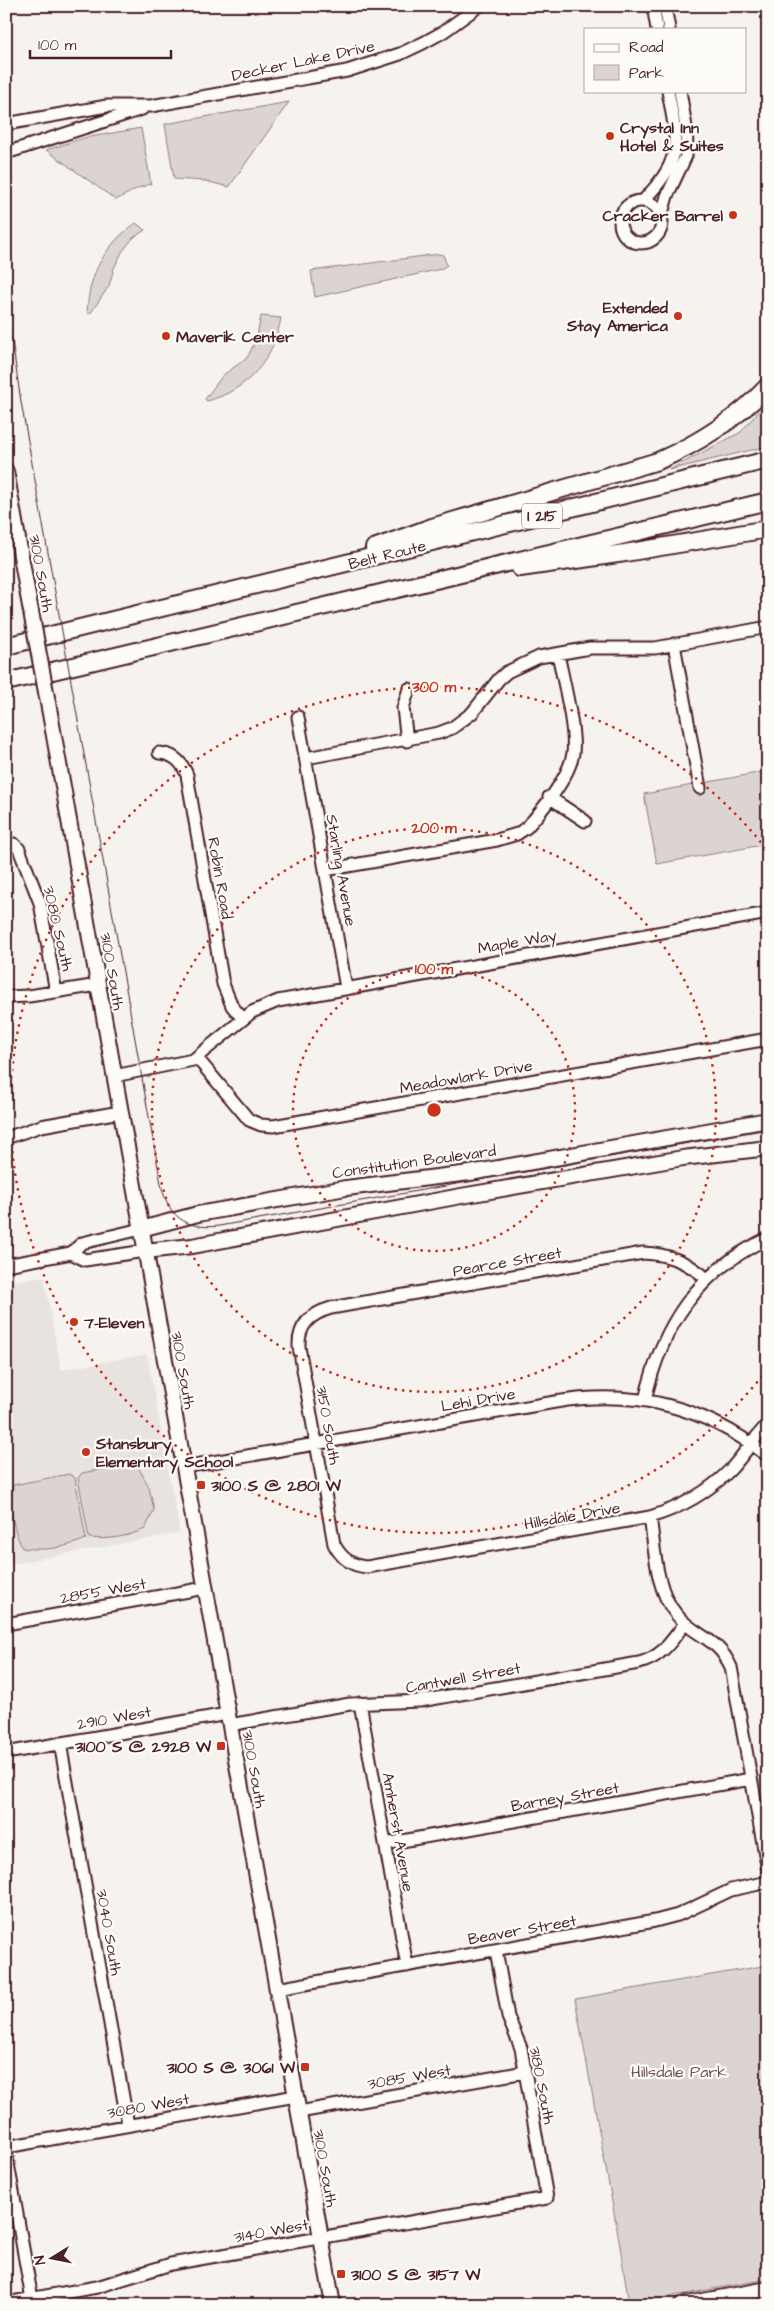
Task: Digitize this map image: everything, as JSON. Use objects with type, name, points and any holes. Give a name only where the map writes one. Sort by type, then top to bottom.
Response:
[{"type":"highway","points":[[691,444],[729,415],[768,374]]},
{"type":"highway","points":[[316,571],[432,527],[646,465],[691,444],[726,424],[768,386]]},
{"type":"highway","name":"Belt Route","points":[[6,646],[768,460]]},
{"type":"highway","name":"I 215","points":[[6,682],[448,575],[768,501]]},
{"type":"highway","points":[[448,575],[591,559],[768,529]]},
{"type":"main road","name":"3100 South","points":[[6,471],[333,2305]]},
{"type":"main road","name":"Constitution Boulevard","points":[[141,1229],[198,1214],[346,1188],[470,1173],[768,1120]]},
{"type":"main road","name":"Constitution Boulevard","points":[[145,1251],[192,1246],[461,1196],[683,1158],[768,1148]]},
{"type":"main road","points":[[681,2305],[768,2290]]},
{"type":"street","name":"Decker Lake Drive","points":[[6,153],[151,106],[322,76],[370,64],[423,43],[443,32],[480,6]]},
{"type":"street","points":[[653,6],[657,28]]},
{"type":"street","points":[[665,6],[669,28]]},
{"type":"street","points":[[643,201],[665,175],[676,153],[676,135],[668,92]]},
{"type":"street","points":[[661,217],[655,207],[643,201],[631,203],[622,212],[619,223],[628,239],[639,243],[651,241],[660,232],[661,217],[667,196],[686,156],[687,132],[680,92]]},
{"type":"street","name":"Decker Lake Drive","points":[[6,124],[107,106],[151,106]]},
{"type":"street","points":[[306,758],[407,741],[452,728],[472,713],[492,687],[507,672],[528,661],[590,648],[645,649],[768,627]]},
{"type":"street","points":[[674,644],[700,788]]},
{"type":"street","points":[[326,870],[508,837],[526,828],[569,766],[574,745],[558,654]]},
{"type":"street","points":[[407,741],[403,708],[409,689]]},
{"type":"street","name":"Starling Avenue","points":[[298,717],[346,988]]},
{"type":"street","name":"Robin Road","points":[[159,754],[170,755],[176,759],[184,768],[187,776],[223,984],[232,1006],[243,1019]]},
{"type":"street","points":[[549,797],[585,822]]},
{"type":"street","name":"3080 South","points":[[11,844],[40,902],[56,992]]},
{"type":"street","name":"Maple Way","points":[[114,1076],[182,1063],[198,1058],[243,1019],[261,1008],[278,1001],[768,914]]},
{"type":"street","points":[[6,997],[56,992],[98,985]]},
{"type":"street","name":"Meadowlark Drive","points":[[198,1058],[244,1115],[260,1125],[273,1126],[768,1039]]},
{"type":"street","points":[[6,1138],[40,1126],[120,1112]]},
{"type":"street","name":"Constitution Boulevard","points":[[6,1264],[71,1253],[82,1243],[141,1229]]},
{"type":"street","points":[[645,1400],[651,1374],[663,1339],[690,1300],[707,1279],[737,1256],[768,1238]]},
{"type":"street","name":"Constitution Boulevard","points":[[71,1253],[85,1260],[145,1251]]},
{"type":"street","name":"Pearce Street","points":[[308,1319],[319,1312],[331,1308],[643,1253],[676,1258],[692,1266],[707,1279]]},
{"type":"street","name":"3150 South","points":[[308,1319],[300,1332],[299,1348],[334,1544],[343,1558],[349,1563]]},
{"type":"street","name":"Lehi Drive","points":[[184,1467],[571,1399],[606,1397],[645,1400],[688,1411],[706,1418],[752,1444],[768,1456]]},
{"type":"street","name":"Hillsdale Drive","points":[[349,1563],[361,1567],[380,1566],[650,1517],[681,1505],[708,1488],[731,1469],[768,1424]]},
{"type":"street","points":[[650,1517],[665,1597],[676,1616],[713,1641],[731,1667],[768,1871]]},
{"type":"street","name":"2855 West","points":[[6,1624],[205,1588]]},
{"type":"street","name":"Cantwell Street","points":[[228,1719],[360,1703],[410,1703],[647,1661],[662,1652],[685,1623]]},
{"type":"street","name":"Amherst Avenue","points":[[360,1703],[407,1966]]},
{"type":"street","name":"2910 West","points":[[6,1753],[60,1743],[228,1719]]},
{"type":"street","name":"3040 South","points":[[60,1743],[128,2125]]},
{"type":"street","name":"Barney Street","points":[[385,1844],[751,1779]]},
{"type":"street","name":"Beaver Street","points":[[277,1989],[666,1919],[690,1910],[731,1890],[768,1882]]},
{"type":"street","name":"3180 South","points":[[496,1950],[506,2010],[521,2048],[547,2198]]},
{"type":"street","name":"3085 West","points":[[298,2112],[525,2072]]},
{"type":"street","name":"3080 West","points":[[6,2147],[296,2096]]},
{"type":"street","points":[[6,2152],[33,2302]]},
{"type":"street","name":"3140 West","points":[[6,2304],[33,2302],[97,2287],[159,2267],[547,2198]]},
{"type":"shaded area","name":"Stansbury Elementary School","points":[[44,1276],[61,1370],[147,1354],[180,1533],[6,1565],[6,1282]]},
{"type":"green space","points":[[289,102],[229,187],[205,181],[174,179],[165,124]]},
{"type":"green space","points":[[141,128],[151,184],[138,188],[116,200],[46,150],[84,138]]},
{"type":"green space","points":[[136,223],[145,230],[133,238],[122,252],[114,268],[109,286],[90,314],[87,312],[88,298],[95,273],[101,261],[116,241]]},
{"type":"green space","points":[[443,255],[447,265],[441,269],[315,297],[311,271]]},
{"type":"green space","points":[[261,316],[281,318],[272,347],[265,359],[247,381],[222,396],[207,401],[205,399],[223,375],[247,358],[256,340]]},
{"type":"green space","points":[[768,400],[768,446],[669,470],[741,432]]},
{"type":"green space","points":[[768,771],[768,844],[657,864],[644,794]]},
{"type":"green space","points":[[136,1463],[149,1487],[154,1510],[145,1529],[118,1537],[104,1539],[89,1538],[78,1478],[82,1473]]},
{"type":"green space","points":[[69,1474],[75,1478],[86,1539],[55,1548],[22,1548],[12,1517],[13,1485]]},
{"type":"green space","name":"Hillsdale Park","points":[[768,1965],[768,2279],[629,2304],[575,1999]]},
{"type":"tram line","points":[[6,300],[21,402],[161,1184],[168,1205],[173,1212],[188,1223],[197,1226],[219,1226],[768,1129]]},
{"type":"place","name":"Crystal Inn Hotel & Suites","points":[[610,136]]},
{"type":"place","name":"Cracker Barrel","points":[[733,215]]},
{"type":"place","name":"Extended Stay America","points":[[678,316]]},
{"type":"place","name":"Maverik Center","points":[[166,336]]},
{"type":"place","name":"7-Eleven","points":[[74,1322]]},
{"type":"place","name":"Stansbury Elementary School","points":[[86,1452]]},
{"type":"place","name":"3100 S @ 2801 W","points":[[201,1485]]},
{"type":"place","name":"3100 S @ 2928 W","points":[[221,1746]]},
{"type":"place","name":"3100 S @ 3061 W","points":[[305,2067]]},
{"type":"place","name":"3100 S @ 3157 W","points":[[341,2274]]}]
